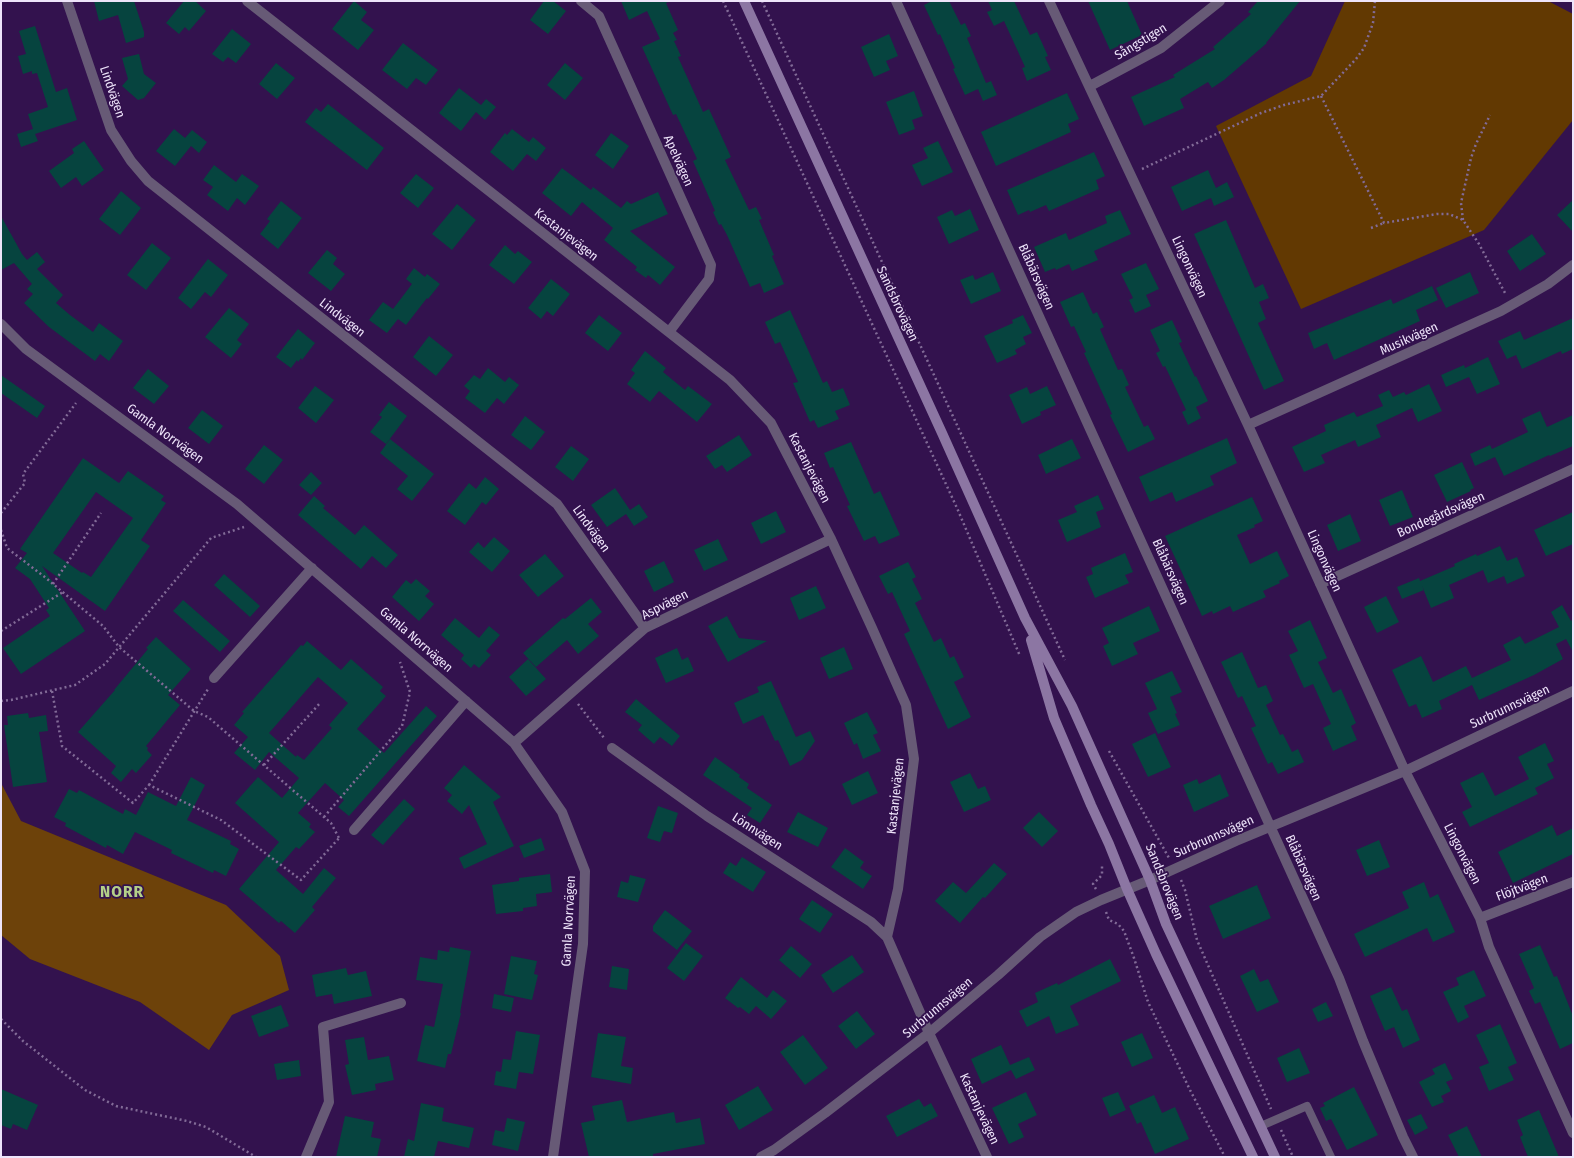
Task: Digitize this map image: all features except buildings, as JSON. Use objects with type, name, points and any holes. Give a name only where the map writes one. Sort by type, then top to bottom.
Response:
[{"type":"main road","name":"Sandsbrovägen","points":[[744,1],[933,412],[1025,618],[1072,706],[1150,880],[1166,924],[1276,1157]]},
{"type":"main road","name":"Sandsbrovägen","points":[[1025,618],[1054,718],[1159,961],[1253,1157]]},
{"type":"street","name":"Lindvägen","points":[[67,1],[112,130],[131,161],[148,180],[557,504],[645,628]]},
{"type":"street","name":"Kastanjevägen","points":[[247,1],[730,380],[771,422],[831,539],[906,705],[914,759],[898,889],[887,937],[929,1033],[987,1157]]},
{"type":"street","name":"Apelvägen","points":[[581,1],[599,16],[710,265],[709,278],[669,332]]},
{"type":"street","name":"Blåbärsvägen","points":[[896,1],[1339,978],[1372,1061],[1413,1157]]},
{"type":"street","name":"Lingonvägen","points":[[1049,1],[1248,425],[1405,771],[1480,918],[1489,947],[1573,1133]]},
{"type":"street","name":"Sångstigen","points":[[1090,86],[1162,48],[1220,1]]},
{"type":"street","name":"Musikvägen","points":[[1248,425],[1501,311],[1548,284],[1573,265]]},
{"type":"street","name":"Gamla Norrvägen","points":[[1,324],[26,349],[237,504],[466,701],[514,743],[562,812],[585,871],[583,944],[553,1157]]},
{"type":"street","name":"Bondegårdsvägen","points":[[1320,584],[1573,469]]},
{"type":"street","name":"Aspvägen","points":[[514,743],[645,628],[831,539]]},
{"type":"street","points":[[214,678],[312,568]]},
{"type":"street","name":"Surbrunnsvägen","points":[[761,1157],[774,1150],[825,1113],[929,1033],[998,975],[1040,937],[1076,912],[1270,826],[1405,771],[1573,691]]},
{"type":"street","points":[[354,830],[466,701]]},
{"type":"street","name":"Lönnvägen","points":[[612,748],[707,816],[871,922],[887,937]]},
{"type":"street","name":"Flöjtvägen","points":[[1480,918],[1573,882]]},
{"type":"street","points":[[306,1157],[330,1102],[323,1027],[401,1003]]},
{"type":"lane","points":[[1261,1126],[1307,1106],[1331,1157]]},
{"type":"path","points":[[723,1],[957,508],[1022,660]]},
{"type":"path","points":[[762,1],[1065,662]]},
{"type":"path","points":[[1131,174],[1261,113],[1284,105],[1321,96],[1356,59],[1364,48],[1373,23],[1374,1]]},
{"type":"path","points":[[1321,96],[1384,223]]},
{"type":"path","points":[[1490,115],[1471,158],[1461,203],[1463,220],[1479,244],[1511,305]]},
{"type":"path","points":[[1371,228],[1384,223],[1437,214],[1449,214],[1463,220]]},
{"type":"path","points":[[1,514],[25,483],[23,474],[76,403],[82,407]]},
{"type":"path","points":[[53,584],[101,513]]},
{"type":"path","points":[[1,701],[75,685],[105,664],[211,538],[246,527],[240,522]]},
{"type":"path","points":[[1,530],[7,548],[103,626],[119,647],[194,711],[208,717],[331,823],[339,838]]},
{"type":"path","points":[[1,542],[4,539]]},
{"type":"path","points":[[1,631],[63,592]]},
{"type":"path","points":[[324,817],[402,726],[410,692],[400,662],[394,657]]},
{"type":"path","points":[[52,691],[62,746],[133,803],[149,785],[214,678]]},
{"type":"path","points":[[571,694],[612,748]]},
{"type":"path","points":[[264,765],[322,702]]},
{"type":"path","points":[[1106,746],[1176,868],[1186,890],[1197,940],[1293,1157]]},
{"type":"path","points":[[149,785],[220,820],[301,880],[339,838],[354,830]]},
{"type":"path","points":[[1102,863],[1102,874],[1094,884],[1110,920],[1118,924],[1124,931],[1148,1002],[1190,1090],[1225,1157]]},
{"type":"path","points":[[1,1019],[23,1041],[85,1090],[116,1106],[187,1121],[206,1127],[256,1157]]},
{"type":"shaded area","points":[[1345,1],[1548,1],[1573,14],[1573,120],[1484,230],[1301,309],[1216,126],[1311,76]]},
{"type":"shaded area","points":[[1,783],[21,821],[226,905],[280,956],[289,990],[232,1015],[209,1050],[140,1002],[30,959],[1,935]]},
{"type":"district","name":"NORR","points":[[122,892]]}]
